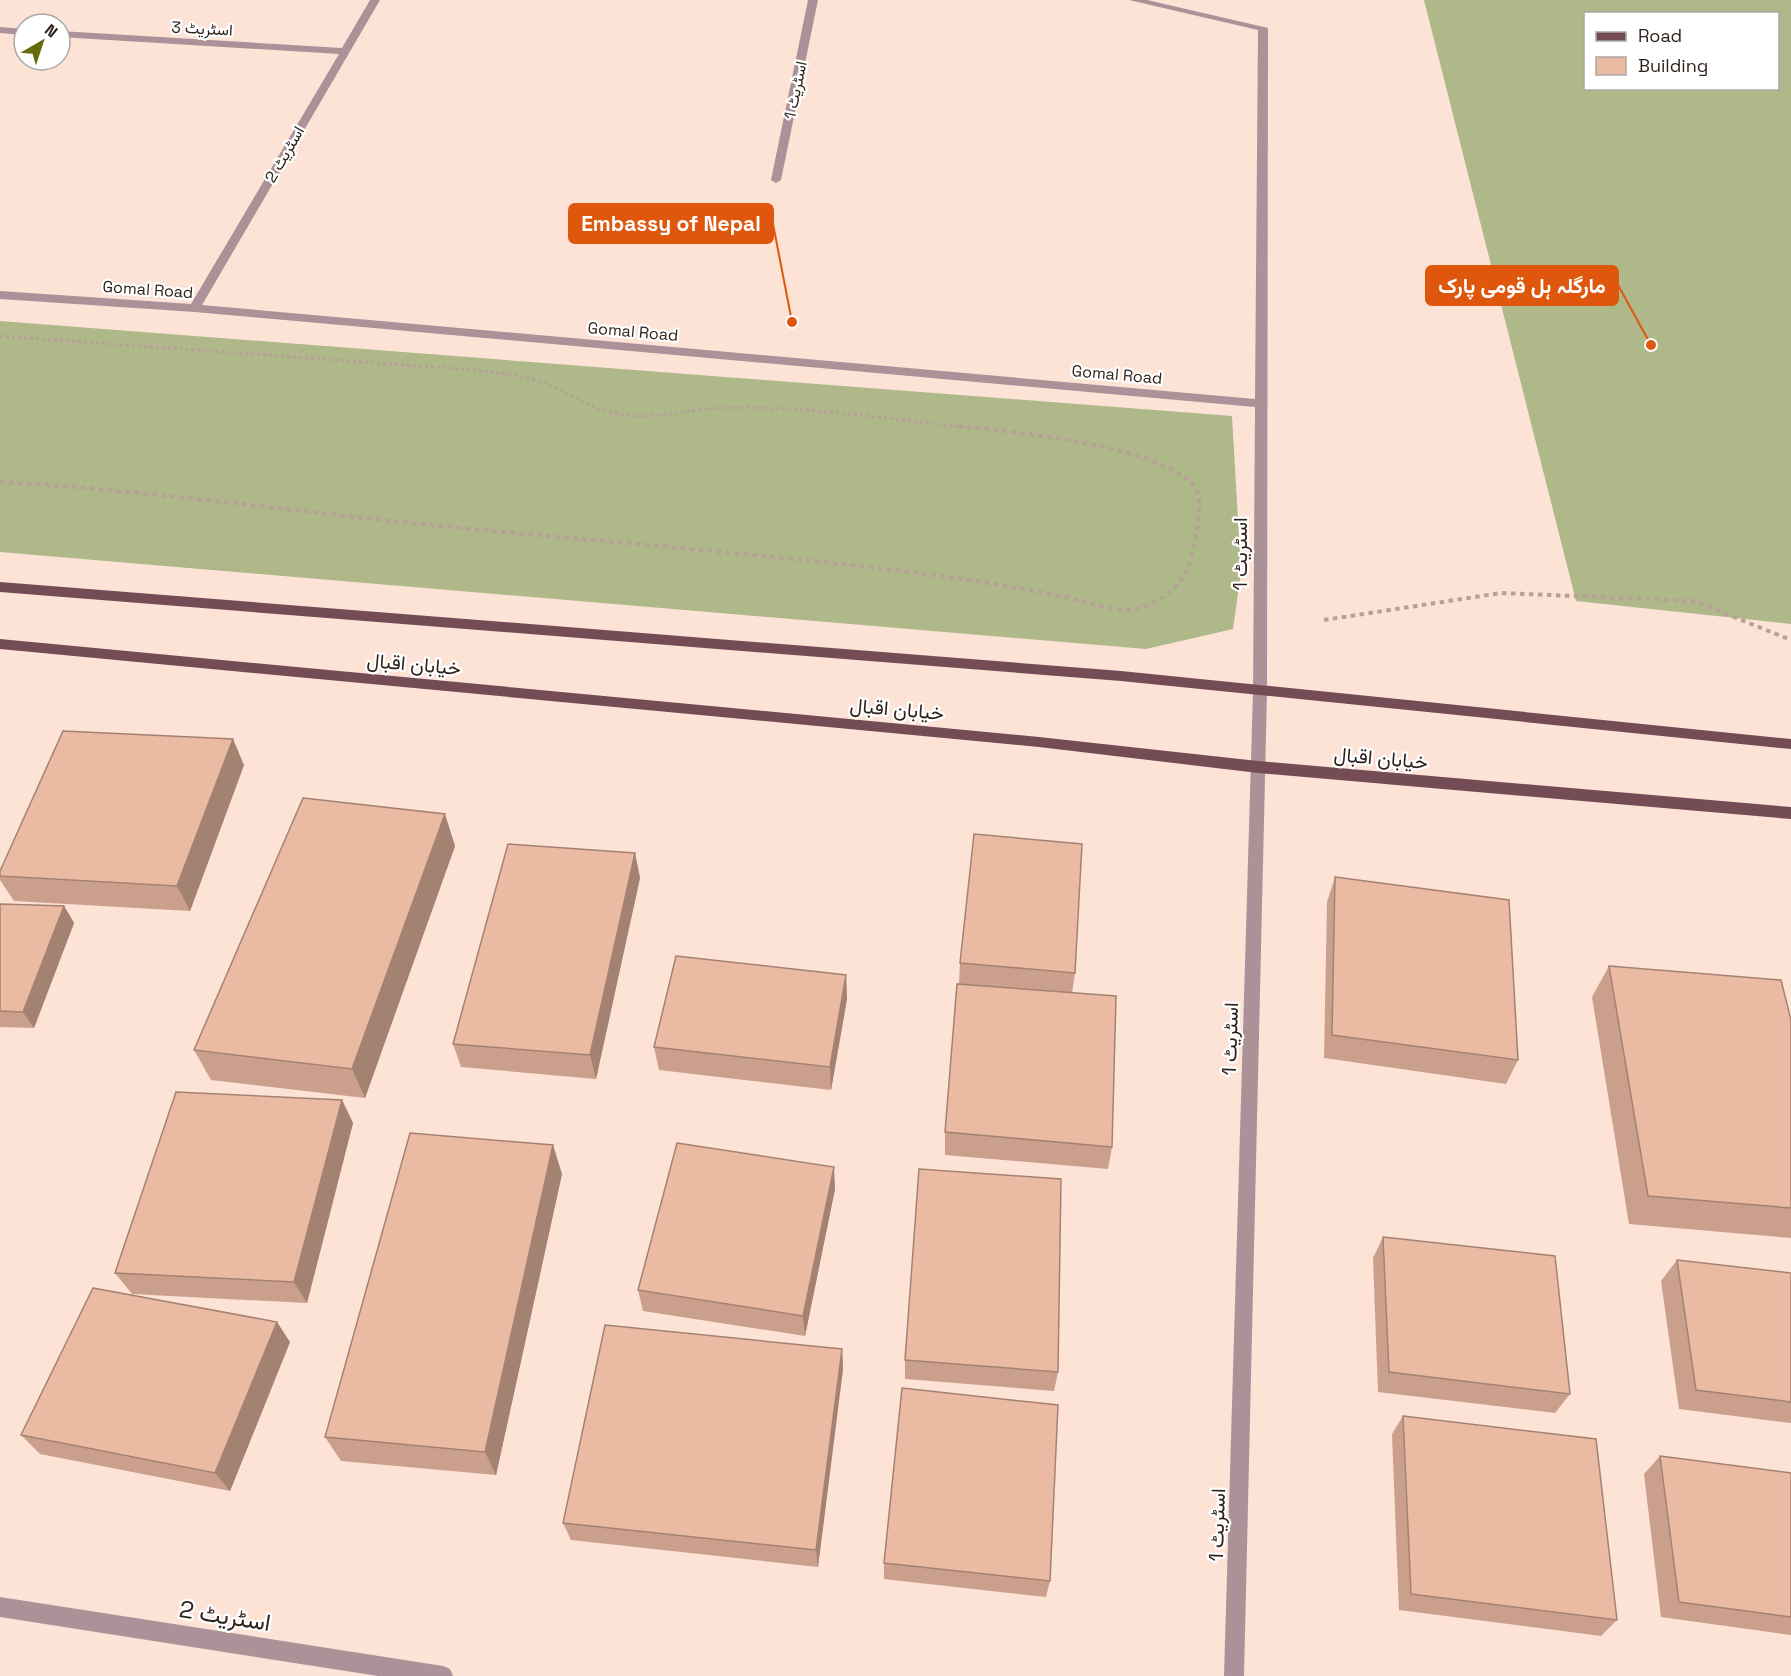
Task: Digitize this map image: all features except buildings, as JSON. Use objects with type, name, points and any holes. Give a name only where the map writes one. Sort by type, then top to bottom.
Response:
[{"type":"main road","points":[[0,587],[1121,676],[1260,692],[1791,744]]},
{"type":"main road","name":"خیابان اقبال","points":[[0,644],[1039,742],[1258,767],[1791,813]]},
{"type":"street","name":"اسٹریٹ 2","points":[[195,308],[343,51],[375,0]]},
{"type":"street","name":"اسٹریٹ 1","points":[[776,180],[813,0]]},
{"type":"street","name":"اسٹریٹ 1","points":[[1134,0],[1263,28],[1260,692],[1234,1676]]},
{"type":"street","name":"اسٹریٹ 3","points":[[72,35],[343,51]]},
{"type":"street","name":"Gomal Road","points":[[0,295],[195,308],[1262,404]]},
{"type":"street","name":"اسٹریٹ 2","points":[[0,1607],[443,1676]]},
{"type":"path","points":[[0,336],[476,370],[531,378],[552,386],[582,404],[624,415],[668,415],[735,409],[814,412],[1045,435],[1139,456],[1164,465],[1189,482],[1198,494],[1197,525],[1189,565],[1180,582],[1166,596],[1138,608],[1115,609],[1058,595],[904,571],[399,522],[82,486],[0,482]]},
{"type":"path","points":[[1324,620],[1501,593],[1672,600],[1694,602],[1791,640]]},
{"type":"green space","points":[[1424,0],[1791,0],[1791,624],[1576,601]]},
{"type":"green space","points":[[0,321],[1232,416],[1241,572],[1233,629],[1146,649],[0,552]]},
{"type":"place","name":"Embassy of Nepal","points":[[792,322]]},
{"type":"place","name":"مارگلہ ہل قومی پارک","points":[[1651,345]]}]
